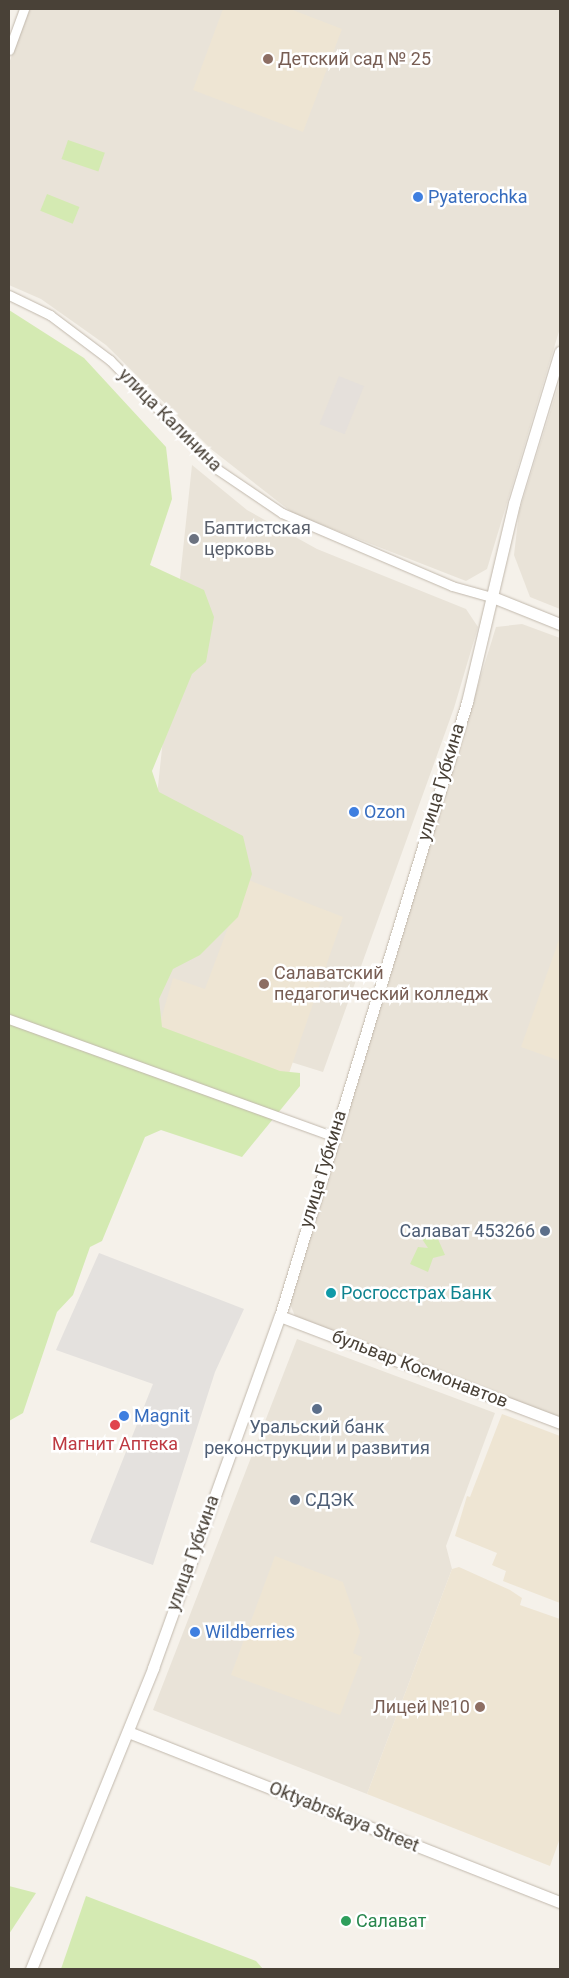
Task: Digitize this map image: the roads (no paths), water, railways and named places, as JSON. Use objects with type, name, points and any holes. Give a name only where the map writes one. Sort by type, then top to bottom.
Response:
[{"type":"street","points":[[9,50],[24,9]]},
{"type":"street","name":"улица Калинина","points":[[9,295],[50,315],[110,360],[217,469],[282,513],[448,584],[495,598],[560,624]]},
{"type":"street","name":"улица Губкина","points":[[31,1969],[128,1732],[280,1316],[332,1136],[467,702],[495,598],[514,503],[560,352]]},
{"type":"street","points":[[9,1018],[332,1136]]},
{"type":"street","name":"бульвар Космонавтов","points":[[280,1316],[560,1423]]},
{"type":"street","name":"Oktyabrskaya Street","points":[[128,1732],[560,1902]]},
{"type":"place","name":"Детский сад № 25","points":[[268,59]]},
{"type":"place","name":"Pyaterochka","points":[[418,197]]},
{"type":"place","name":"Баптистская церковь","points":[[194,539]]},
{"type":"place","name":"Ozon","points":[[354,812]]},
{"type":"place","name":"Салаватский педагогический колледж","points":[[264,984]]},
{"type":"place","name":"Салават 453266","points":[[545,1231]]},
{"type":"place","name":"Росгосстрах Банк","points":[[331,1293]]},
{"type":"place","name":"Уральский банк реконструкции и развития","points":[[317,1409]]},
{"type":"place","name":"Magnit","points":[[124,1416]]},
{"type":"place","name":"Магнит Аптека","points":[[115,1425]]},
{"type":"place","name":"СДЭК","points":[[295,1500]]},
{"type":"place","name":"Wildberries","points":[[195,1632]]},
{"type":"place","name":"Лицей №10","points":[[480,1707]]},
{"type":"place","name":"Салават","points":[[346,1921]]}]
